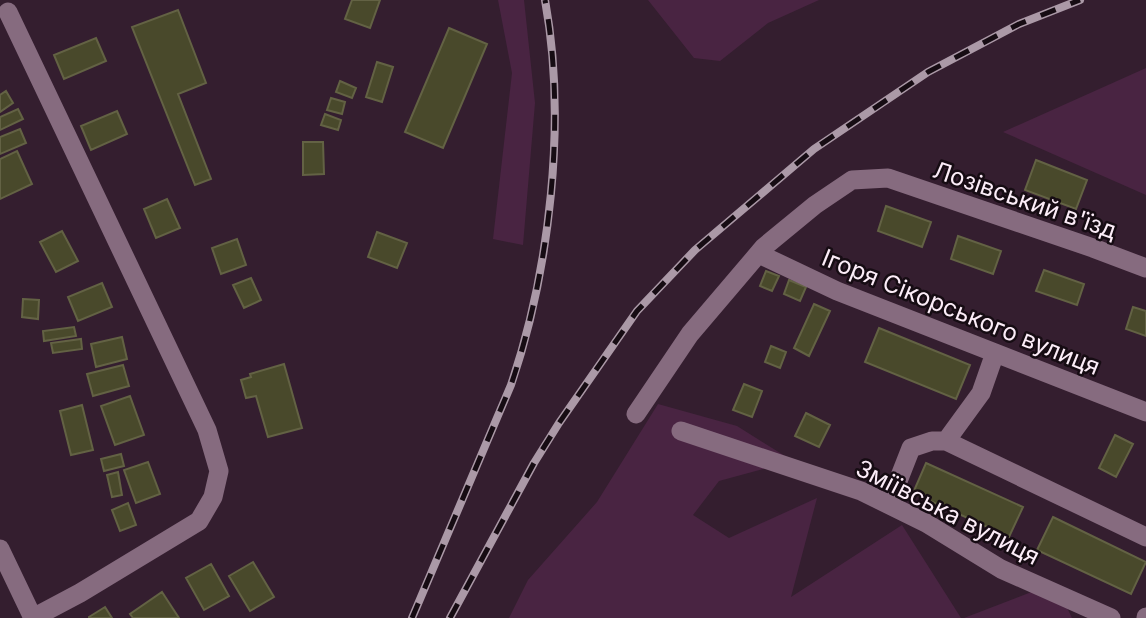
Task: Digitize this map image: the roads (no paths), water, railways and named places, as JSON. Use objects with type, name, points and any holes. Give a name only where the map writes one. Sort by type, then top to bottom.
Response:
[{"type":"street","points":[[0,549],[33,618],[80,593],[199,521],[213,497],[219,471],[207,430],[5,9]]},
{"type":"street","name":"Лозівський в'їзд","points":[[759,254],[815,205],[852,180],[888,178],[1146,268]]},
{"type":"street","points":[[636,414],[690,334],[759,254]]},
{"type":"street","name":"Ігоря Сікорського вулиця","points":[[759,254],[837,291],[1146,412]]},
{"type":"street","points":[[946,441],[981,393],[995,353]]},
{"type":"street","name":"Зміївська вулиця","points":[[681,431],[861,491],[926,523],[1001,569],[1111,618]]},
{"type":"street","points":[[889,504],[911,449],[932,441],[946,441],[1146,537]]},
{"type":"railway","points":[[412,618],[511,385],[536,293],[545,244],[554,144],[551,46],[545,0]]},
{"type":"railway","points":[[450,618],[534,463],[559,423],[637,311],[695,250],[814,149],[928,72],[1019,24],[1080,0]]}]
